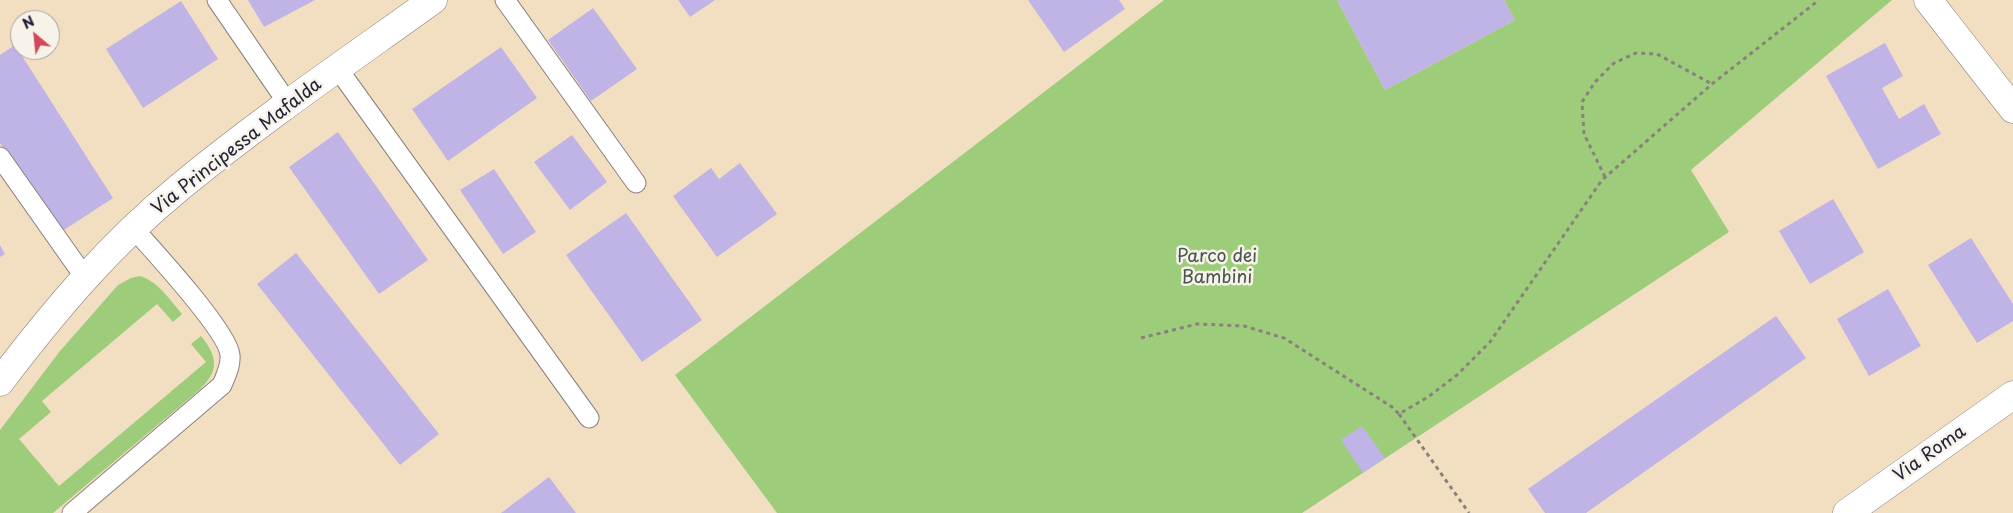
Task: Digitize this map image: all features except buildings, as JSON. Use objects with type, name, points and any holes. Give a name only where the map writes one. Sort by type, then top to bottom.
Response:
[{"type":"street","name":"Via Principessa Mafalda","points":[[0,382],[43,326],[86,278],[134,228],[179,188],[433,0]]},
{"type":"street","points":[[1928,0],[2013,109]]},
{"type":"street","name":"Via Roma","points":[[1848,513],[2013,395]]},
{"type":"lane","points":[[217,0],[289,105]]},
{"type":"lane","points":[[504,0],[636,183]]},
{"type":"lane","points":[[338,69],[588,418]]},
{"type":"lane","points":[[0,157],[86,278]]},
{"type":"lane","points":[[72,513],[222,385],[229,368],[230,355],[226,342],[211,320],[134,228]]},
{"type":"path","points":[[1399,414],[1428,397],[1457,375],[1490,342],[1605,177],[1712,84],[1819,0]]},
{"type":"path","points":[[1605,177],[1584,134],[1582,102],[1595,82],[1614,63],[1636,53],[1657,54],[1712,84]]},
{"type":"path","points":[[1141,338],[1197,324],[1244,326],[1284,338],[1392,407],[1399,414],[1469,513]]},
{"type":"green space","name":"Parco dei Bambini","points":[[1164,0],[1337,0],[1385,90],[1515,20],[1504,0],[1892,0],[1691,170],[1729,232],[1302,513],[777,513],[675,375]]},
{"type":"green space","points":[[140,276],[153,282],[182,314],[173,322],[157,304],[42,401],[51,412],[19,439],[59,486],[206,362],[191,344],[201,336],[213,357],[214,364],[210,377],[198,391],[53,513],[0,513],[0,430],[60,351],[118,285],[131,278]]}]
